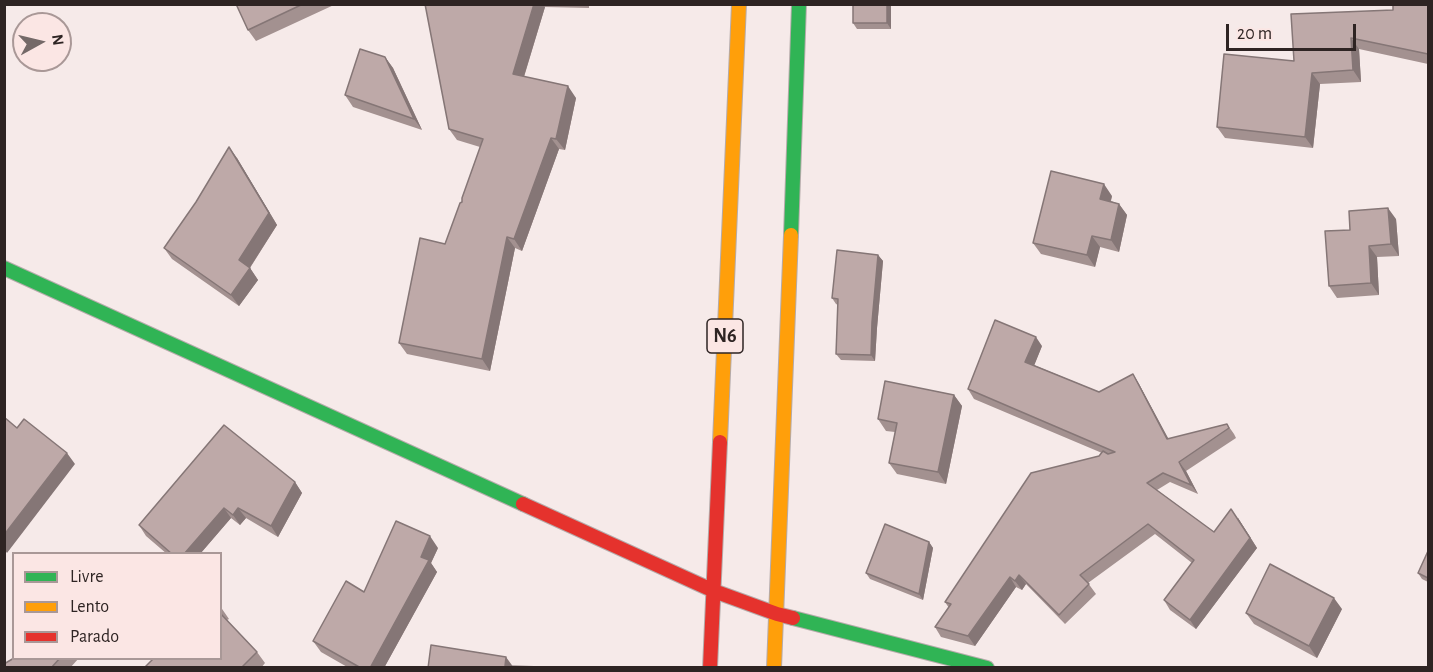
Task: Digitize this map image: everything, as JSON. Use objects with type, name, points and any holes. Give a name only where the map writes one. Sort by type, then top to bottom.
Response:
[{"type":"main road","name":"N6","points":[[710,668],[739,4]]},
{"type":"main road","points":[[774,668],[799,4]]},
{"type":"main road","points":[[4,268],[714,591],[777,614],[987,668]]},
{"type":"building","points":[[236,4],[303,4],[248,30]]},
{"type":"building","points":[[425,4],[534,4],[513,74],[568,86],[556,139],[551,138],[514,239],[507,237],[482,359],[399,343],[420,238],[445,244],[483,139],[449,129]]},
{"type":"building","points":[[853,4],[887,4],[887,23],[853,23]]},
{"type":"building","points":[[1393,4],[1428,4],[1428,54],[1351,38],[1353,70],[1312,73],[1305,137],[1217,127],[1224,54],[1294,61],[1291,14],[1393,10]]},
{"type":"building","points":[[360,49],[385,57],[414,119],[345,95]]},
{"type":"building","points":[[229,147],[269,213],[239,260],[250,268],[231,295],[164,248],[196,202]]},
{"type":"building","points":[[1051,171],[1104,184],[1100,199],[1119,204],[1111,240],[1092,236],[1087,255],[1033,243]]},
{"type":"building","points":[[1388,208],[1391,244],[1369,246],[1371,283],[1329,286],[1325,231],[1350,230],[1349,211]]},
{"type":"building","points":[[837,250],[878,255],[871,355],[836,354],[838,299],[832,298]]},
{"type":"building","points":[[995,320],[1036,337],[1025,362],[1099,392],[1133,374],[1167,439],[1227,424],[1229,428],[1179,462],[1191,485],[1163,473],[1147,483],[1214,532],[1231,509],[1250,538],[1190,620],[1164,600],[1194,560],[1148,524],[1080,575],[1089,584],[1059,615],[1019,575],[1015,581],[1010,577],[968,636],[935,627],[951,604],[945,602],[1031,473],[1099,456],[1103,451],[1108,454],[1115,452],[968,389]]},
{"type":"building","points":[[885,381],[954,395],[938,472],[889,463],[897,423],[878,419]]},
{"type":"building","points":[[4,417],[17,428],[24,419],[67,453],[4,535]]},
{"type":"building","points":[[224,425],[295,482],[271,526],[238,508],[233,515],[224,508],[186,552],[170,552],[139,525]]},
{"type":"building","points":[[396,521],[430,536],[421,557],[429,560],[370,668],[361,668],[313,641],[346,581],[364,592]]},
{"type":"building","points":[[885,524],[929,542],[919,594],[866,573]]},
{"type":"building","points":[[1428,551],[1428,578],[1418,573]]},
{"type":"building","points":[[1270,564],[1334,598],[1309,646],[1246,613]]},
{"type":"building","points":[[222,615],[257,652],[241,668],[144,668],[152,660],[222,660]]},
{"type":"building","points":[[431,645],[506,657],[505,666],[582,668],[428,668]]},
{"type":"building","points":[[12,659],[58,660],[51,668],[4,668],[4,664]]},
{"type":"traffic: fast","points":[[791,235],[799,4]]},
{"type":"traffic: fast","points":[[4,268],[523,504]]},
{"type":"traffic: fast","points":[[793,618],[987,668]]},
{"type":"traffic: slow","points":[[720,442],[739,4]]},
{"type":"traffic: slow","points":[[774,668],[791,235]]},
{"type":"traffic: jam","points":[[710,668],[720,442]]},
{"type":"traffic: jam","points":[[523,504],[714,591],[793,618]]}]
